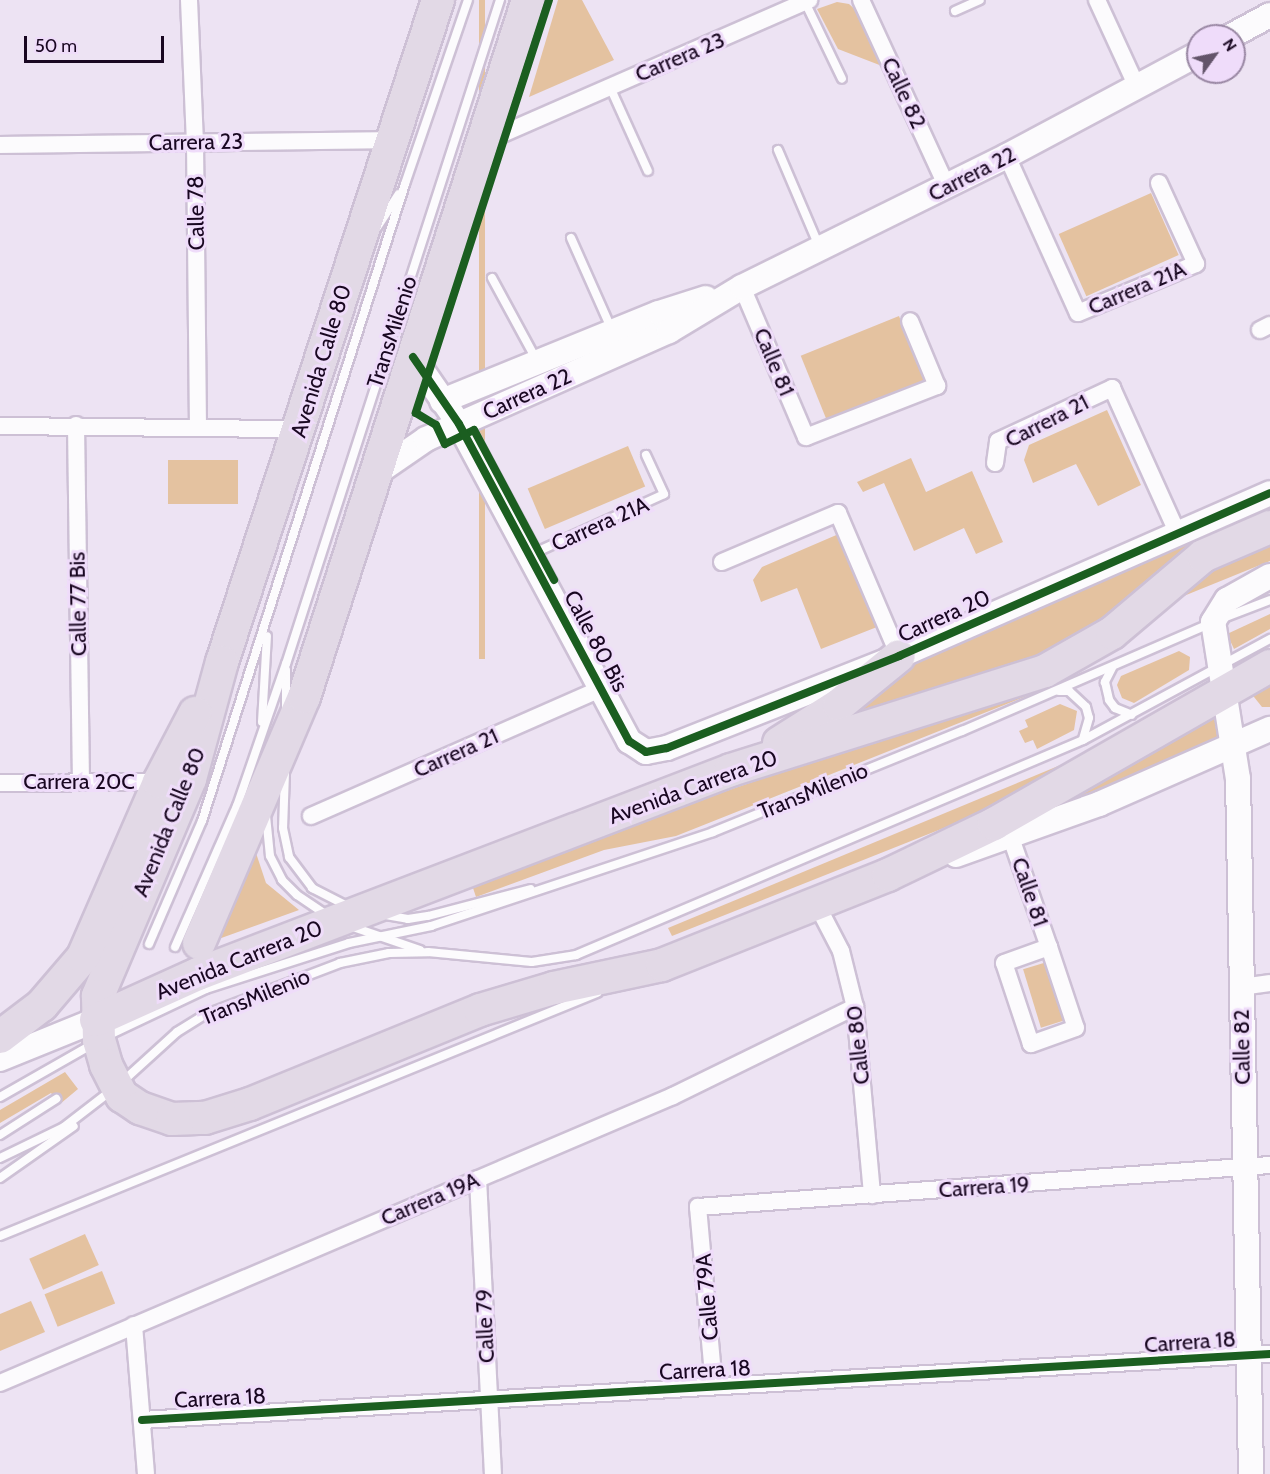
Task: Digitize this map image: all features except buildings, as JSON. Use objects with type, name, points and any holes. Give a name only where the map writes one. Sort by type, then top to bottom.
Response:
[{"type":"highway","points":[[416,0],[426,36]]},
{"type":"highway","name":"Avenida Calle 80","points":[[116,1088],[98,1030],[104,976],[190,779],[222,662],[300,429],[438,0]]},
{"type":"highway","points":[[187,945],[266,790],[274,737],[308,687],[528,0]]},
{"type":"highway","name":"Avenida Carrera 20","points":[[98,1030],[198,974],[360,923],[731,770],[1066,662],[1112,633],[1203,556],[1270,527]]},
{"type":"highway","points":[[731,770],[839,705],[899,656]]},
{"type":"highway","points":[[0,1037],[42,1005],[75,971],[159,782],[222,662]]},
{"type":"highway","points":[[116,1088],[129,1101],[152,1113],[172,1119],[205,1118],[250,1104],[480,1010],[554,988],[662,965],[888,875],[1065,786],[1224,679],[1270,666]]},
{"type":"street","name":"Calle 78","points":[[189,0],[195,142],[198,427]]},
{"type":"street","name":"Calle 82","points":[[861,0],[947,187]]},
{"type":"street","points":[[1097,0],[1137,87]]},
{"type":"street","name":"Carrera 23","points":[[484,142],[807,1]]},
{"type":"street","points":[[1246,28],[1270,15]]},
{"type":"street","name":"Carrera 22","points":[[442,401],[613,332],[742,286],[947,187],[1186,60]]},
{"type":"street","name":"Carrera 23","points":[[0,144],[392,140]]},
{"type":"street","name":"Carrera 21A","points":[[1007,156],[1078,313],[1196,264],[1159,183]]},
{"type":"street","name":"Carrera 22","points":[[378,472],[414,446],[459,424],[669,331],[742,286]]},
{"type":"street","name":"Calle 81","points":[[742,286],[806,437],[937,386],[910,321]]},
{"type":"street","points":[[413,357],[442,401]]},
{"type":"street","name":"Carrera 21","points":[[995,463],[998,441],[1112,388],[1177,532]]},
{"type":"street","name":"Calle 80 Bis","points":[[442,401],[459,424],[629,741]]},
{"type":"street","name":"Calle 77 Bis","points":[[76,425],[81,782]]},
{"type":"street","points":[[0,426],[300,429]]},
{"type":"street","name":"Carrera 20","points":[[629,741],[646,752],[668,748],[899,656],[1270,493]]},
{"type":"street","points":[[722,562],[838,513],[899,656]]},
{"type":"street","points":[[1213,622],[1227,600],[1270,576]]},
{"type":"street","name":"Calle 82","points":[[1213,622],[1236,746],[1244,1168],[1259,1355],[1251,1474]]},
{"type":"street","name":"Carrera 21","points":[[311,816],[601,689]]},
{"type":"street","points":[[888,875],[1011,838],[1236,746],[1270,729]]},
{"type":"street","name":"Carrera 20C","points":[[0,783],[159,782]]},
{"type":"street","name":"Calle 81","points":[[1011,838],[1049,947],[1077,1028],[1032,1044],[1004,963],[1049,947]]},
{"type":"street","name":"Calle 80","points":[[816,903],[840,951],[855,1007],[872,1195]]},
{"type":"street","points":[[1241,987],[1270,983]]},
{"type":"street","name":"Carrera 19A","points":[[0,1383],[673,1096],[855,1007]]},
{"type":"street","points":[[0,1059],[98,1030]]},
{"type":"street","name":"Carrera 19","points":[[699,1207],[1270,1165]]},
{"type":"street","name":"Calle 79","points":[[478,1179],[493,1474]]},
{"type":"street","name":"Calle 79A","points":[[699,1207],[714,1386]]},
{"type":"street","points":[[134,1325],[146,1474]]},
{"type":"street","name":"Carrera 18","points":[[142,1420],[489,1402],[714,1386],[1259,1355]]},
{"type":"lane","name":"TransMilenio","points":[[149,944],[202,821],[268,624],[405,184],[468,0]]},
{"type":"lane","name":"TransMilenio","points":[[187,945],[237,806],[274,737],[286,664],[500,0]]},
{"type":"lane","points":[[955,11],[980,0]]},
{"type":"lane","points":[[807,1],[842,79]]},
{"type":"lane","points":[[609,87],[648,171]]},
{"type":"lane","points":[[778,150],[821,249]]},
{"type":"lane","name":"TransMilenio","points":[[349,271],[405,184]]},
{"type":"lane","points":[[571,238],[613,332]]},
{"type":"lane","points":[[492,278],[538,364]]},
{"type":"lane","name":"Carrera 21A","points":[[529,556],[664,494],[646,455]]},
{"type":"lane","name":"TransMilenio","points":[[268,624],[274,737],[283,828],[289,857],[304,880],[360,923],[430,926],[712,832],[1058,691],[1213,622],[1270,600]]},
{"type":"lane","points":[[428,952],[532,962],[576,955],[1083,740],[1132,716],[1224,679],[1270,639]]},
{"type":"lane","name":"TransMilenio","points":[[274,737],[286,664]]},
{"type":"lane","points":[[1114,666],[1108,673],[1105,691],[1115,708],[1132,716]]},
{"type":"lane","points":[[1058,691],[1069,692],[1086,707],[1088,729],[1083,740]]},
{"type":"lane","name":"TransMilenio","points":[[266,790],[270,856],[282,880],[315,909],[360,923],[428,952]]},
{"type":"lane","name":"TransMilenio","points":[[0,1097],[98,1030],[206,989],[360,923],[408,919],[564,882]]},
{"type":"lane","name":"TransMilenio","points":[[0,1158],[44,1138],[80,1115],[116,1088],[177,1032],[226,1004],[340,963],[389,953],[428,952]]},
{"type":"lane","points":[[0,1236],[662,965]]},
{"type":"lane","points":[[0,1135],[56,1099]]},
{"type":"lane","points":[[0,1178],[74,1126]]},
{"type":"shaded area","points":[[479,0],[485,0],[485,659],[479,659]]},
{"type":"shaded area","points":[[558,0],[582,0],[614,60],[529,97]]},
{"type":"shaded area","points":[[837,2],[849,4],[859,13],[882,66],[838,49],[817,9]]},
{"type":"shaded area","points":[[1151,193],[1179,255],[1086,296],[1059,234]]},
{"type":"shaded area","points":[[899,316],[925,380],[827,420],[801,356]]},
{"type":"shaded area","points":[[1107,410],[1141,485],[1098,506],[1076,464],[1033,483],[1024,460],[1029,445]]},
{"type":"shaded area","points":[[628,446],[645,487],[545,529],[528,489]]},
{"type":"shaded area","points":[[911,458],[926,492],[972,471],[1003,542],[976,554],[964,528],[914,551],[884,483],[863,492],[857,482]]},
{"type":"shaded area","points":[[168,460],[238,460],[238,504],[168,504]]},
{"type":"shaded area","points":[[1270,507],[1270,516],[1075,645],[823,728],[917,657]]},
{"type":"shaded area","points":[[841,533],[877,627],[821,649],[797,588],[761,602],[753,580],[762,567]]},
{"type":"shaded area","points":[[1270,539],[1270,561],[1159,606],[1206,568]]},
{"type":"shaded area","points":[[1270,614],[1270,629],[1234,649],[1227,634]]},
{"type":"shaded area","points":[[1179,651],[1190,657],[1189,670],[1134,703],[1122,698],[1117,685],[1121,676]]},
{"type":"shaded area","points":[[1270,682],[1270,707],[1262,707],[1250,692]]},
{"type":"shaded area","points":[[1052,686],[676,836],[604,850],[476,897],[473,888],[581,841],[805,764]]},
{"type":"shaded area","points":[[1060,704],[1077,711],[1074,730],[1037,749],[1033,740],[1025,743],[1019,731],[1028,727],[1025,720]]},
{"type":"shaded area","points":[[1213,715],[1221,741],[1039,817],[1132,764]]},
{"type":"shaded area","points":[[1087,754],[1088,758],[979,814],[672,936],[668,928]]},
{"type":"shaded area","points":[[252,841],[266,883],[299,910],[213,941]]},
{"type":"shaded area","points":[[1047,962],[1065,1020],[1041,1028],[1023,969]]},
{"type":"shaded area","points":[[65,1072],[78,1089],[60,1104],[51,1093],[0,1123],[0,1110]]},
{"type":"shaded area","points":[[85,1234],[99,1265],[43,1290],[29,1259]]},
{"type":"shaded area","points":[[102,1271],[115,1303],[58,1327],[45,1294]]},
{"type":"shaded area","points":[[31,1301],[45,1332],[0,1351],[0,1314]]},
{"type":"cycle path","points":[[549,0],[416,413],[436,425],[445,444],[474,430],[554,580]]},
{"type":"cycle path","points":[[413,357],[459,424],[629,741],[646,752],[667,748],[899,656],[1270,493]]},
{"type":"cycle path","points":[[142,1420],[1270,1354]]}]
